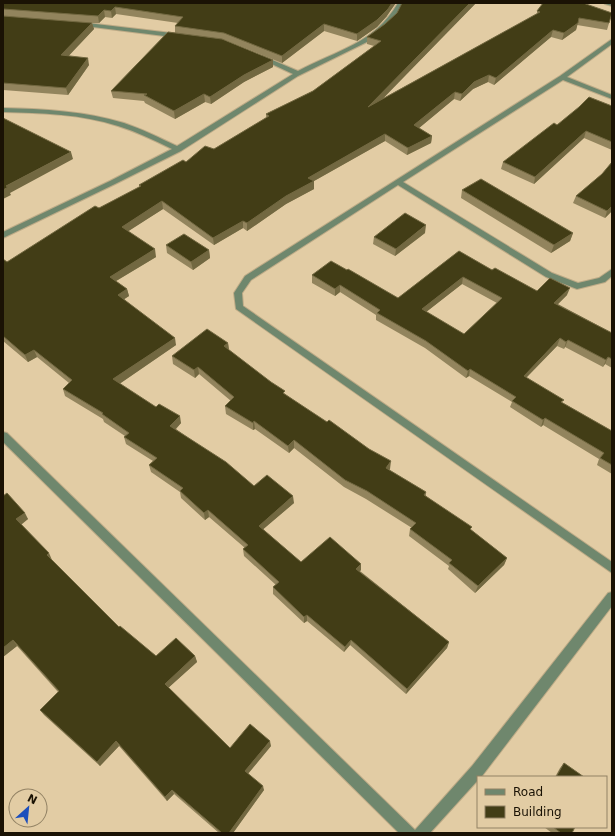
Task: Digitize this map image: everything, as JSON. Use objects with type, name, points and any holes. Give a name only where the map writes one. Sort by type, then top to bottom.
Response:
[{"type":"street","points":[[3,235],[178,149],[298,74],[362,44],[384,27],[397,11],[401,3]]},
{"type":"street","points":[[607,3],[612,4]]},
{"type":"street","points":[[71,23],[186,37]]},
{"type":"street","points":[[612,41],[562,76],[248,278],[238,293],[239,307],[612,568]]},
{"type":"street","points":[[255,55],[298,74]]},
{"type":"street","points":[[562,76],[612,97]]},
{"type":"street","points":[[3,110],[79,116],[112,121],[139,131],[178,149]]},
{"type":"street","points":[[398,182],[549,275],[577,286],[602,280],[612,272]]},
{"type":"street","points":[[3,436],[408,833]]},
{"type":"street","points":[[421,833],[477,771],[612,597]]},
{"type":"building","points":[[3,3],[392,3],[377,20],[357,34],[324,24],[282,56],[224,33],[175,26],[183,17],[115,7],[111,11],[104,10],[98,16],[3,9]]},
{"type":"building","points":[[402,3],[470,3],[368,107],[540,12],[537,11],[543,3],[583,3],[612,13],[609,23],[579,18],[578,23],[564,33],[553,30],[496,78],[489,75],[474,82],[462,94],[455,92],[414,125],[432,136],[408,148],[385,134],[308,178],[314,181],[286,196],[247,223],[243,221],[213,238],[162,201],[122,227],[155,249],[110,277],[127,289],[118,295],[175,338],[113,379],[156,407],[159,404],[180,416],[170,426],[226,462],[254,486],[267,475],[293,496],[259,526],[301,562],[330,537],[361,564],[356,569],[449,642],[407,689],[351,640],[345,647],[307,615],[304,617],[273,587],[279,582],[243,549],[248,545],[208,510],[204,513],[180,491],[183,488],[149,465],[157,458],[124,437],[129,433],[102,414],[103,413],[63,389],[72,380],[34,350],[25,355],[3,336],[3,259],[7,262],[95,206],[99,208],[141,186],[139,185],[183,160],[186,162],[205,146],[214,149],[269,116],[266,114],[313,91],[381,41],[367,37],[397,13]]},
{"type":"building","points":[[3,16],[92,23],[61,55],[88,58],[66,88],[3,83]]},
{"type":"building","points":[[168,32],[222,39],[273,60],[244,75],[210,97],[204,94],[174,111],[144,95],[147,94],[111,91]]},
{"type":"building","points":[[589,97],[612,106],[612,142],[586,131],[535,177],[503,162],[554,123],[557,125]]},
{"type":"building","points":[[3,118],[71,152],[6,186],[8,187],[3,190]]},
{"type":"building","points":[[612,162],[612,206],[607,211],[576,196],[602,174]]},
{"type":"building","points":[[481,179],[573,233],[554,245],[462,190]]},
{"type":"building","points":[[405,213],[426,225],[396,249],[374,237]]},
{"type":"building","points":[[184,234],[209,250],[191,262],[166,245]]},
{"type":"building","points":[[459,251],[492,270],[495,268],[537,291],[550,278],[570,288],[554,303],[612,333],[612,359],[608,357],[606,360],[568,340],[566,342],[560,338],[524,376],[564,400],[561,402],[612,431],[612,465],[600,458],[604,453],[545,418],[543,420],[512,401],[516,397],[470,369],[468,371],[426,341],[377,313],[380,310],[340,285],[335,289],[312,275],[331,261],[347,270],[348,269],[398,298]],"holes":[[[463,277],[502,298],[464,334],[422,309]]]},
{"type":"building","points":[[207,329],[228,343],[224,346],[285,391],[283,393],[327,422],[329,420],[369,449],[391,461],[386,468],[426,492],[424,495],[472,527],[470,529],[507,558],[478,586],[449,563],[452,560],[410,529],[416,523],[367,491],[345,480],[294,440],[288,446],[254,421],[253,423],[225,406],[234,397],[198,367],[194,370],[172,356]]},
{"type":"building","points":[[7,493],[25,513],[16,519],[49,553],[47,555],[119,627],[120,626],[156,656],[176,638],[195,656],[165,684],[230,748],[250,724],[270,741],[245,771],[263,786],[229,833],[222,833],[172,790],[165,797],[116,741],[97,762],[40,710],[59,691],[13,640],[3,648],[3,496]]},
{"type":"building","points":[[564,763],[583,776],[557,776]]},
{"type":"building","points":[[554,828],[574,828],[572,833],[561,833]]}]
